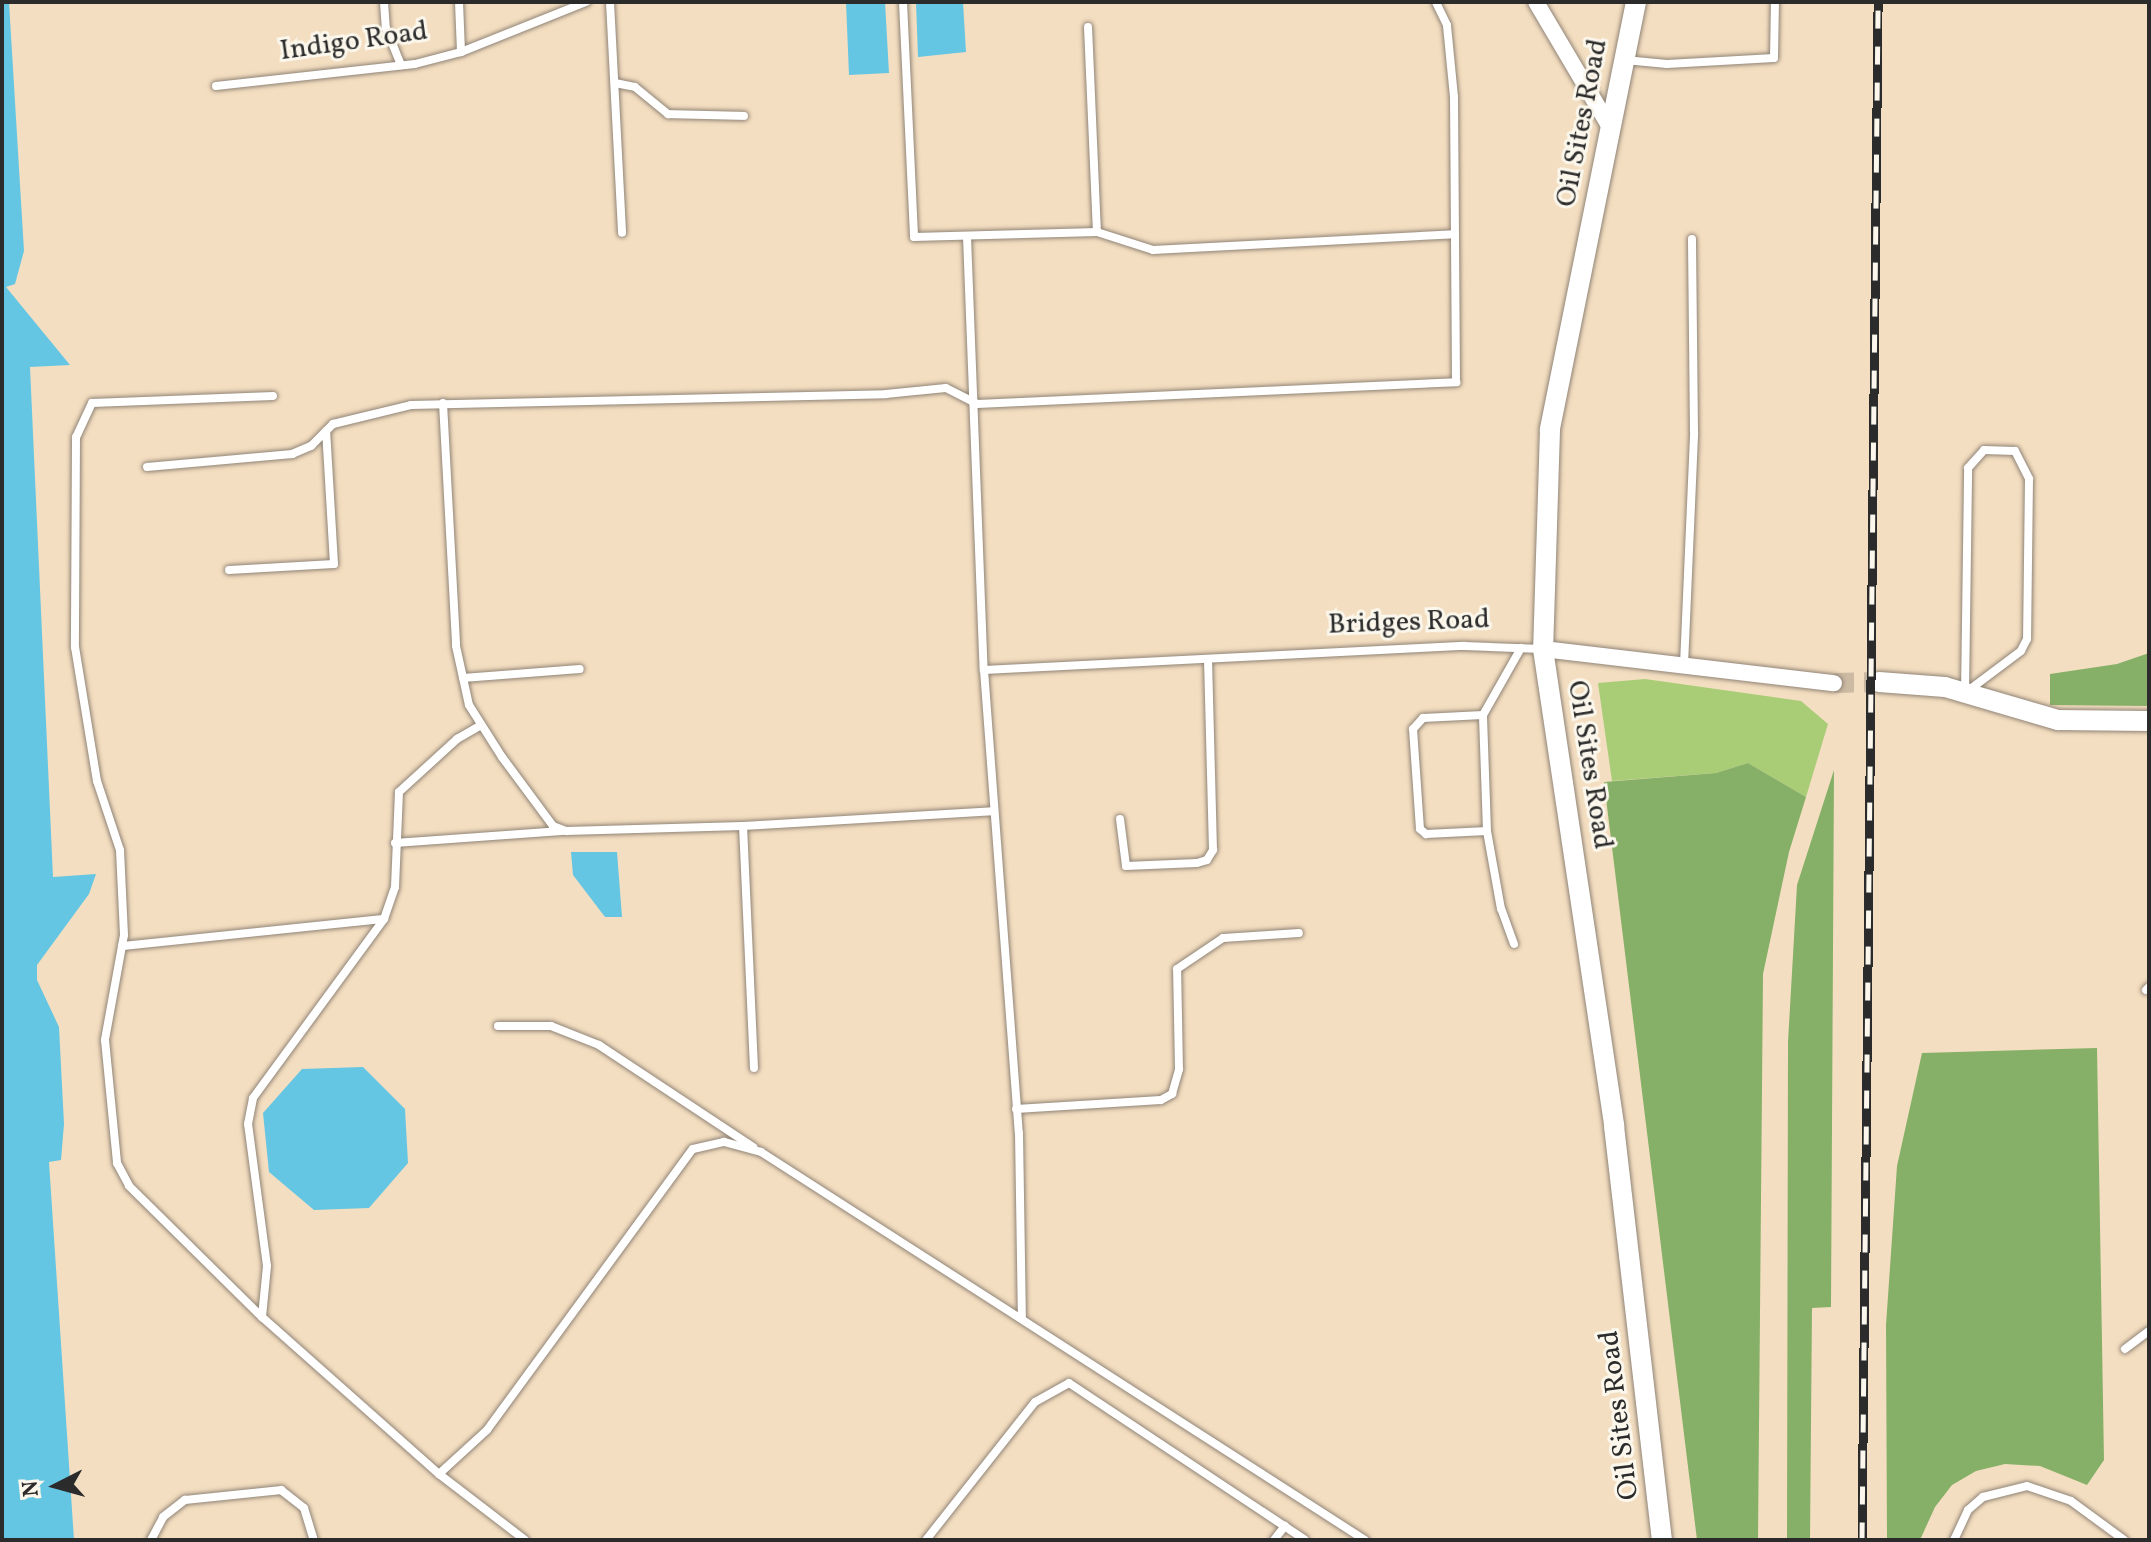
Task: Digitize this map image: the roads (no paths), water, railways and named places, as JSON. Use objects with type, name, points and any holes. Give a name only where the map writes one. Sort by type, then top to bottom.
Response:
[{"type":"street","points":[[1536,2],[1610,127]]},
{"type":"street","name":"Oil Sites Road","points":[[1636,2],[1550,430],[1543,649],[1614,1126],[1662,1540]]},
{"type":"street","name":"Bridges Road","points":[[1543,649],[1834,683]]},
{"type":"street","points":[[1879,682],[1965,693],[2058,720],[2149,721]]},
{"type":"lane","points":[[384,2],[386,28],[401,65]]},
{"type":"lane","points":[[459,2],[461,52]]},
{"type":"lane","name":"Indigo Road","points":[[216,86],[401,65],[461,52],[586,2]]},
{"type":"lane","points":[[610,2],[622,233]]},
{"type":"lane","points":[[903,2],[914,237],[1097,232],[1153,250],[1455,234]]},
{"type":"lane","points":[[147,467],[292,454],[311,446],[326,431],[367,413],[443,403],[886,394],[946,388],[977,404],[1456,382],[1454,97],[1447,25],[1436,2]]},
{"type":"lane","points":[[1624,60],[1667,64],[1774,58],[1775,2]]},
{"type":"lane","points":[[1088,27],[1097,232]]},
{"type":"lane","points":[[615,83],[635,87],[668,114],[744,116]]},
{"type":"lane","points":[[967,237],[977,404],[984,670],[1024,1229],[1022,1318]]},
{"type":"lane","points":[[1684,665],[1694,432],[1692,239]]},
{"type":"lane","points":[[273,396],[92,403],[76,437],[75,647],[97,781],[120,850],[122,946],[105,1040],[117,1163],[129,1186],[262,1317],[439,1474],[525,1540]]},
{"type":"lane","points":[[443,403],[448,572],[469,705],[553,826],[566,831]]},
{"type":"lane","points":[[229,570],[334,564],[326,431]]},
{"type":"lane","points":[[2001,448],[2015,451],[2029,479],[2027,639],[2021,651],[1965,693],[1968,468],[1984,450],[2001,448]]},
{"type":"lane","points":[[1514,944],[1501,909],[1487,831],[1483,715],[1521,648]]},
{"type":"lane","name":"Bridges Road","points":[[984,670],[1208,659],[1543,649]]},
{"type":"lane","points":[[1120,819],[1126,866],[1197,863],[1207,860],[1213,850],[1208,659]]},
{"type":"lane","points":[[463,678],[580,669]]},
{"type":"lane","points":[[1483,715],[1423,718],[1415,722],[1414,744],[1420,829],[1426,834],[1487,831]]},
{"type":"lane","points":[[262,1317],[267,1266],[248,1124],[253,1098],[384,919],[395,887],[399,792],[457,739],[481,725]]},
{"type":"lane","points":[[395,843],[566,831],[743,826],[993,811]]},
{"type":"lane","points":[[743,826],[754,1068]]},
{"type":"lane","points":[[122,946],[384,919]]},
{"type":"lane","points":[[1016,1109],[1161,1100],[1172,1094],[1179,1069],[1177,969],[1223,938],[1299,933]]},
{"type":"lane","points":[[498,1026],[551,1026],[599,1045],[1365,1540]]},
{"type":"lane","points":[[439,1474],[487,1430],[693,1149],[724,1142],[761,1152]]},
{"type":"lane","points":[[2125,1349],[2149,1331]]},
{"type":"lane","points":[[926,1540],[1035,1402],[1069,1383],[1305,1540]]},
{"type":"lane","points":[[1954,1540],[1968,1510],[1983,1497],[2027,1486],[2071,1501],[2123,1540]]},
{"type":"lane","points":[[151,1540],[163,1517],[185,1500],[281,1490],[304,1508],[314,1540]]},
{"type":"lane","points":[[1274,1540],[1285,1526]]},
{"type":"water","points":[[2,2],[9,2],[24,251],[15,284],[6,287],[70,365],[30,367],[53,877],[96,874],[89,894],[37,965],[37,980],[59,1027],[64,1124],[61,1160],[49,1162],[74,1540],[2,1540]]},
{"type":"water","points":[[846,2],[885,2],[889,73],[849,75]]},
{"type":"water","points":[[916,2],[963,2],[966,52],[918,57]]},
{"type":"water","points":[[571,852],[617,852],[622,917],[605,917],[573,875]]},
{"type":"water","points":[[363,1067],[405,1109],[408,1163],[369,1208],[314,1210],[269,1172],[263,1113],[302,1069]]},
{"type":"tunnel","points":[[1834,683],[1879,682]]},
{"type":"railway","points":[[1862,1540],[1878,2]]}]
